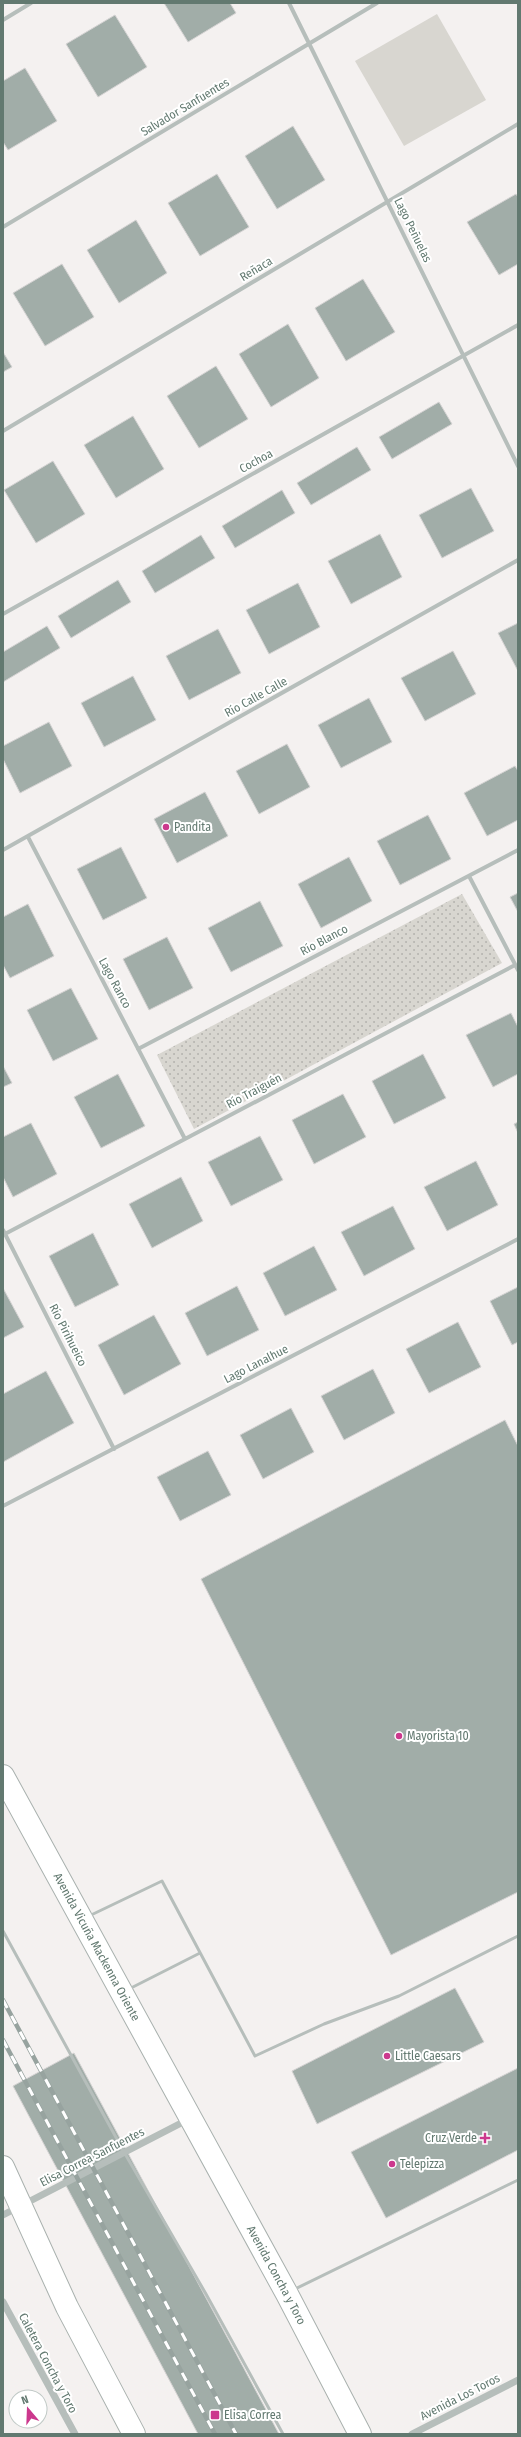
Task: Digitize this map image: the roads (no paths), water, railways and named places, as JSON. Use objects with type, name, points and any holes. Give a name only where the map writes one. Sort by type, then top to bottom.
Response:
[{"type":"main road","name":"Avenida Vicuña Mackenna Oriente","points":[[3,1776],[191,2118]]},
{"type":"main road","name":"Avenida Concha y Toro","points":[[191,2118],[287,2294],[360,2434]]},
{"type":"main road","points":[[3,2167],[12,2211],[67,2307],[134,2434]]},
{"type":"street","points":[[3,20],[31,3]]},
{"type":"street","name":"Lago Peñuelas","points":[[289,3],[518,466]]},
{"type":"street","name":"Salvador Sanfuentes","points":[[3,228],[377,3]]},
{"type":"street","name":"Reñaca","points":[[3,431],[518,124]]},
{"type":"street","name":"Cochoa","points":[[3,614],[518,325]]},
{"type":"street","name":"Río Calle Calle","points":[[3,850],[518,560]]},
{"type":"street","name":"Lago Ranco","points":[[28,836],[185,1139]]},
{"type":"street","name":"Río Blanco","points":[[138,1049],[518,850]]},
{"type":"street","points":[[468,876],[518,970]]},
{"type":"street","name":"Río Traiguén","points":[[4,1233],[515,965]]},
{"type":"street","name":"Río Pirihueico","points":[[4,1233],[114,1449]]},
{"type":"street","name":"Lago Lanalhue","points":[[3,1506],[518,1239]]},
{"type":"street","name":"Elisa Correa Sanfuentes","points":[[12,2211],[191,2118]]},
{"type":"street","name":"Caletera Concha y Toro","points":[[3,2302],[75,2434]]},
{"type":"street","name":"Avenida Los Toros","points":[[412,2434],[518,2380]]},
{"type":"lane","points":[[82,1920],[162,1881],[255,2056],[324,2024],[399,1996],[518,1936]]},
{"type":"lane","points":[[3,1932],[124,2152],[206,2294],[283,2434]]},
{"type":"lane","points":[[122,1992],[200,1953]]},
{"type":"lane","points":[[287,2294],[345,2263],[518,2180]]},
{"type":"railway","points":[[3,2000],[236,2434]]},
{"type":"railway","points":[[3,2040],[215,2434]]},
{"type":"place","name":"Pandita","points":[[166,827]]},
{"type":"place","name":"Mayorista 10","points":[[399,1736]]},
{"type":"place","name":"Little Caesars","points":[[387,2056]]},
{"type":"place","name":"Cruz Verde","points":[[485,2138]]},
{"type":"place","name":"Telepizza","points":[[392,2164]]},
{"type":"place","name":"Elisa Correa","points":[[215,2415]]}]
